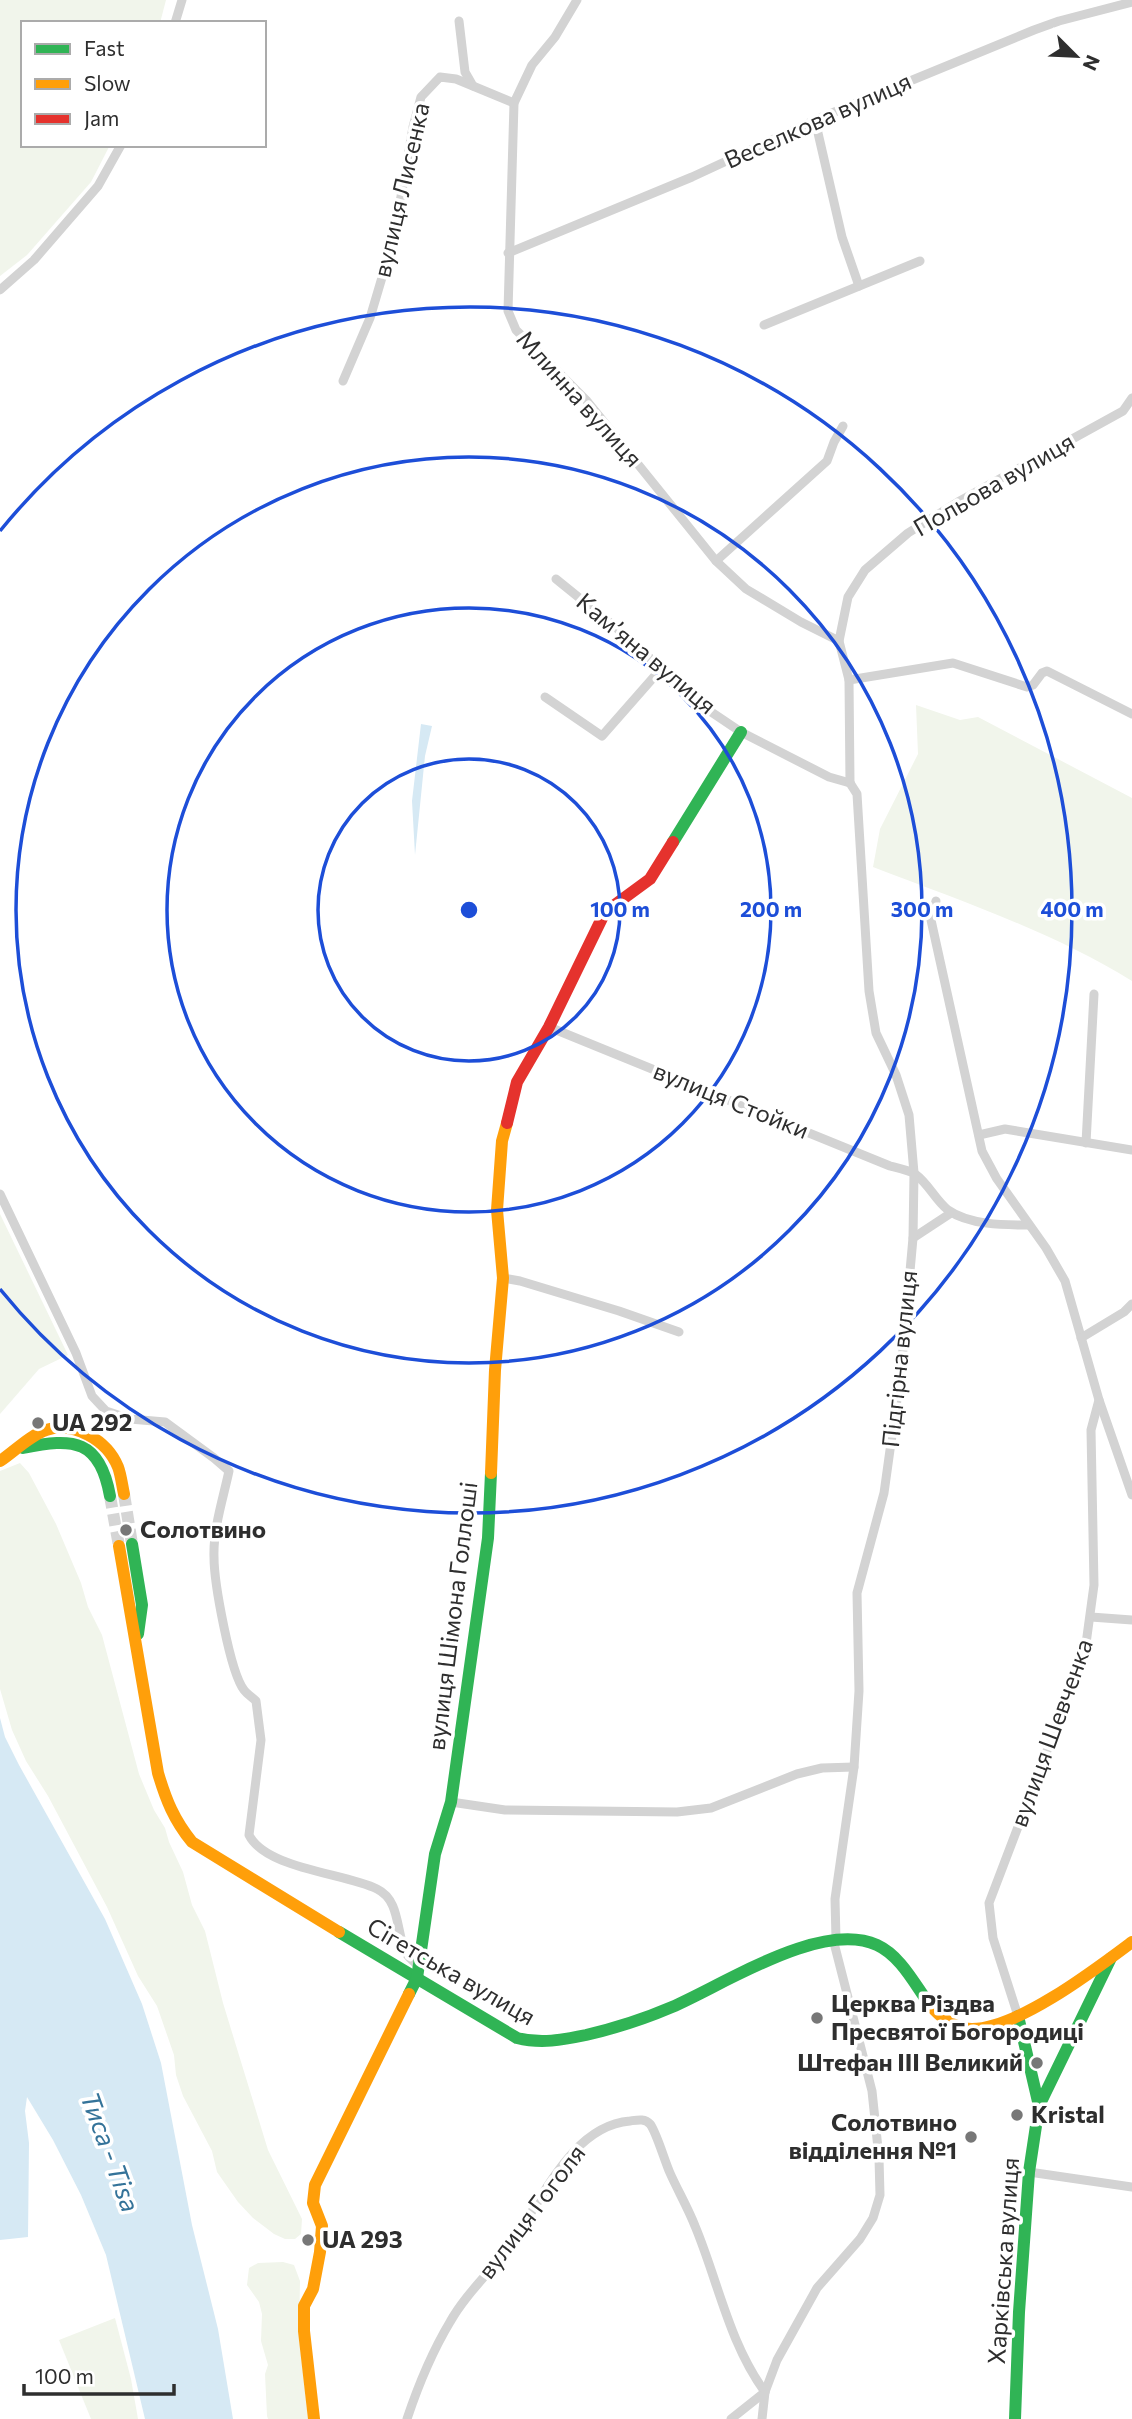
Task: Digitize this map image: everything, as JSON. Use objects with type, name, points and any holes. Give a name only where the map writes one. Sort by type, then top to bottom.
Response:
[{"type":"street","points":[[176,21],[182,0]]},
{"type":"street","name":"Млинна вулиця","points":[[577,0],[555,37],[532,65],[514,103],[508,311],[516,330],[587,401],[716,561],[746,589],[839,641]]},
{"type":"street","name":"Веселкова вулиця","points":[[508,253],[692,177],[815,120],[1059,21],[1132,2]]},
{"type":"street","points":[[459,21],[465,72],[474,87]]},
{"type":"street","name":"вулиця Лисенка","points":[[344,381],[370,318],[394,237],[413,127],[421,97],[439,77],[456,79],[514,103]]},
{"type":"street","points":[[815,120],[842,237],[859,285]]},
{"type":"street","points":[[0,290],[34,260],[98,186],[120,147]]},
{"type":"street","points":[[764,325],[920,261]]},
{"type":"street","name":"Польова вулиця","points":[[850,783],[849,680],[839,641],[848,597],[865,570],[908,533],[958,502],[1128,412],[1132,398]]},
{"type":"street","points":[[716,561],[827,461],[843,426]]},
{"type":"street","name":"Камʼяна вулиця","points":[[556,579],[635,643],[686,695],[741,732],[829,777],[850,783]]},
{"type":"street","points":[[849,680],[953,663],[1027,687],[1033,685],[1047,671],[1132,714]]},
{"type":"street","points":[[545,697],[602,736],[660,670]]},
{"type":"street","name":"вулиця Шімона Голлоші","points":[[314,2419],[304,2331],[304,2306],[313,2289],[322,2226],[313,2203],[315,2185],[418,1972],[435,1854],[451,1801],[488,1538],[495,1370],[503,1278],[498,1210],[502,1141],[517,1082],[549,1027],[605,912],[650,879],[741,732]]},
{"type":"street","name":"Підгірна вулиця","points":[[762,2419],[765,2392],[777,2360],[817,2288],[860,2239],[873,2218],[880,2195],[872,2091],[834,1939],[835,1899],[854,1767],[859,1691],[857,1593],[884,1493],[901,1371],[913,1238],[914,1173],[909,1115],[897,1075],[876,1032],[869,991],[857,794],[850,783]]},
{"type":"street","points":[[936,901],[931,920],[982,1151],[997,1179],[1046,1248],[1065,1281],[1099,1400],[1132,1495]]},
{"type":"street","points":[[1086,1143],[1094,993]]},
{"type":"street","name":"вулиця Стойки","points":[[549,1027],[890,1166],[914,1173]]},
{"type":"street","points":[[979,1135],[1005,1129],[1132,1150]]},
{"type":"street","points":[[914,1173],[924,1181],[935,1199],[951,1213],[972,1220],[1028,1225]]},
{"type":"street","points":[[0,1194],[76,1353],[92,1396],[106,1412],[130,1419],[165,1422],[229,1471],[217,1524],[214,1556],[217,1596],[236,1671],[243,1689],[256,1701],[261,1740],[249,1835],[253,1844],[270,1855],[374,1887],[387,1895],[398,1920],[405,1953],[418,1972]]},
{"type":"street","points":[[913,1238],[951,1213]]},
{"type":"street","points":[[503,1278],[619,1311],[679,1332]]},
{"type":"street","points":[[1081,1338],[1124,1312],[1132,1304]]},
{"type":"street","name":"вулиця Шевченка","points":[[1018,2016],[993,1938],[989,1903],[1086,1651],[1094,1585],[1091,1430],[1099,1400]]},
{"type":"street","points":[[0,1461],[36,1434],[49,1428],[63,1427],[85,1433],[97,1440],[114,1457],[124,1494]]},
{"type":"street","points":[[16,1451],[60,1441],[90,1452],[102,1464],[110,1496]]},
{"type":"street","name":"Сігетська вулиця","points":[[126,1545],[142,1605],[136,1648],[158,1773],[167,1804],[178,1826],[192,1842],[263,1887],[418,1972],[517,2038],[534,2043],[555,2043],[632,2023],[752,1968],[834,1939],[862,1938],[875,1942],[891,1954],[942,2019],[968,2029],[983,2028],[1018,2016],[1112,1958],[1132,1942]]},
{"type":"street","points":[[1091,1617],[1132,1620]]},
{"type":"street","points":[[451,1801],[505,1810],[677,1812],[711,1808],[797,1774],[822,1768],[854,1767]]},
{"type":"street","name":"Харківська вулиця","points":[[1015,2419],[1029,2172],[1039,2106],[1112,1958]]},
{"type":"street","name":"Харківська вулиця","points":[[1018,2016],[1039,2106]]},
{"type":"street","name":"вулиця Гоголя","points":[[407,2419],[428,2365],[451,2320],[504,2254],[570,2156],[583,2141],[622,2121],[648,2121],[652,2126],[660,2151],[695,2226],[745,2361],[765,2392]]},
{"type":"street","points":[[1029,2172],[1132,2187]]},
{"type":"street","points":[[731,2419],[765,2392]]},
{"type":"shaded area","points":[[0,0],[166,0],[161,21],[21,21],[21,147],[109,147],[91,182],[27,255],[0,276]]},
{"type":"shaded area","points":[[916,705],[960,720],[978,717],[1132,798],[1132,981],[1038,932],[873,867],[880,829],[918,754]]},
{"type":"shaded area","points":[[0,1214],[68,1355],[39,1369],[0,1414]]},
{"type":"shaded area","points":[[20,1463],[29,1473],[56,1524],[81,1583],[88,1607],[102,1635],[139,1774],[154,1810],[165,1828],[183,1872],[192,1905],[205,1931],[223,2003],[268,2150],[302,2219],[301,2234],[295,2239],[285,2239],[274,2234],[253,2218],[217,2172],[212,2151],[183,2096],[176,2075],[174,2055],[157,2006],[138,1976],[107,1907],[48,1796],[26,1761],[12,1730],[0,1689],[0,1471]]},
{"type":"shaded area","points":[[283,2262],[294,2265],[300,2281],[299,2336],[308,2419],[268,2419],[267,2416],[265,2374],[268,2365],[261,2341],[262,2314],[259,2302],[247,2285],[249,2268],[258,2263]]},
{"type":"shaded area","points":[[115,2318],[138,2419],[91,2419],[59,2340]]},
{"type":"water","points":[[421,724],[432,726],[425,756],[415,855],[412,801]]},
{"type":"water","name":"Тиса - Tisa","points":[[0,1718],[5,1737],[19,1765],[105,1919],[142,2004],[161,2063],[192,2225],[218,2329],[233,2419],[145,2419],[106,2255],[81,2195],[27,2097],[28,2237],[0,2240]]},
{"type":"tunnel","points":[[124,1494],[132,1544]]},
{"type":"tunnel","points":[[110,1496],[119,1546]]},
{"type":"traffic: fast","points":[[673,842],[741,732]]},
{"type":"traffic: fast","points":[[23,1448],[57,1443],[82,1447],[92,1453],[99,1463],[110,1496]]},
{"type":"traffic: fast","points":[[409,1994],[417,1978],[435,1854],[451,1802],[488,1538],[491,1473]]},
{"type":"traffic: fast","points":[[132,1544],[142,1605],[138,1634]]},
{"type":"traffic: fast","points":[[339,1932],[517,2038],[526,2040],[568,2038],[630,2023],[672,2007],[773,1958],[829,1941],[854,1940],[886,1950],[913,1980],[930,2005]]},
{"type":"traffic: fast","points":[[1015,2419],[1029,2172],[1039,2106],[1111,1958]]},
{"type":"traffic: fast","points":[[1018,2016],[1039,2106]]},
{"type":"traffic: slow","points":[[491,1473],[495,1370],[503,1278],[497,1210],[502,1141],[507,1123]]},
{"type":"traffic: slow","points":[[0,1461],[46,1430],[68,1428],[98,1441],[113,1457],[124,1494]]},
{"type":"traffic: slow","points":[[119,1546],[158,1773],[175,1818],[192,1842],[339,1932]]},
{"type":"traffic: slow","points":[[930,2005],[943,2018],[959,2027],[989,2027],[1010,2020],[1055,1996],[1132,1942]]},
{"type":"traffic: slow","points":[[314,2419],[304,2331],[304,2306],[313,2289],[320,2252],[322,2226],[313,2203],[315,2185],[409,1994]]},
{"type":"traffic: jam","points":[[507,1123],[517,1082],[549,1027],[605,912],[650,879],[673,842]]},
{"type":"place","name":"UA 292","points":[[38,1423]]},
{"type":"place","name":"Солотвино","points":[[126,1530]]},
{"type":"place","name":"Церква Різдва Пресвятої Богородиці","points":[[817,2018]]},
{"type":"place","name":"Штефан III Великий","points":[[1037,2063]]},
{"type":"place","name":"Kristal","points":[[1017,2115]]},
{"type":"place","name":"Солотвино відділення №1","points":[[971,2137]]},
{"type":"place","name":"UA 293","points":[[308,2240]]}]
